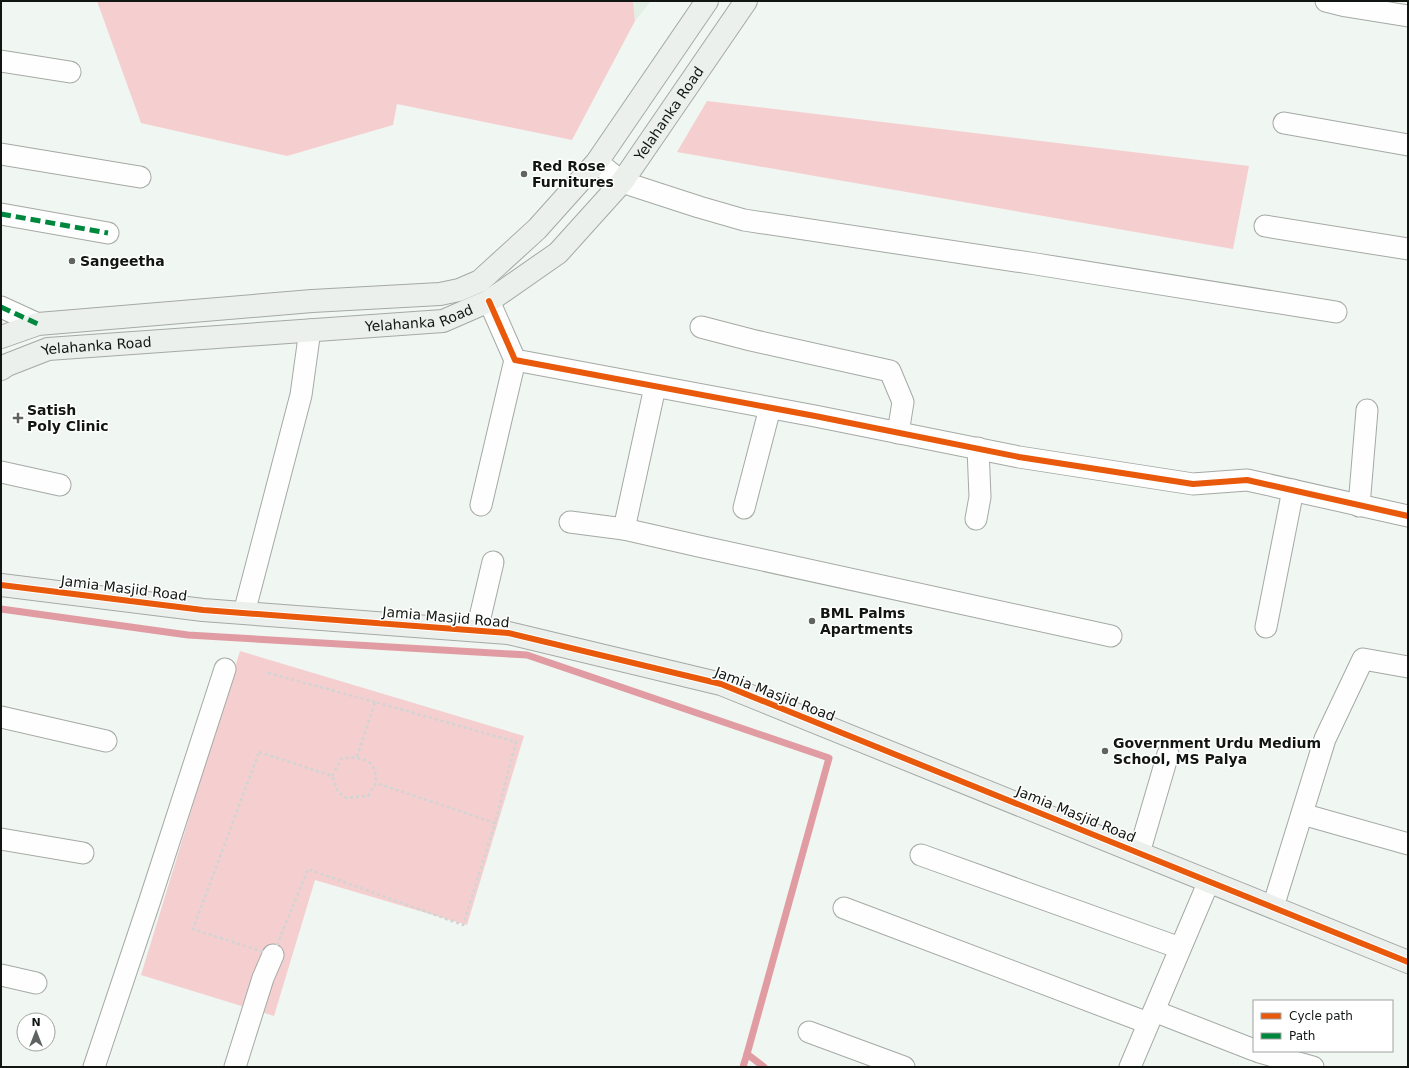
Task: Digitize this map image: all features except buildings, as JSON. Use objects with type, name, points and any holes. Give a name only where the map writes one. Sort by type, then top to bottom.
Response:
[{"type":"main road","name":"Yelahanka Road","points":[[1,337],[38,324],[312,301],[440,294],[460,290],[480,281],[537,229],[597,162],[707,1]]},
{"type":"main road","name":"Yelahanka Road","points":[[1,369],[6,365],[48,350],[443,320],[489,301],[558,253],[622,182],[746,1]]},
{"type":"main road","name":"Jamia Masjid Road","points":[[1,584],[244,614],[508,633],[721,684],[1408,962]]},
{"type":"street","points":[[1326,1],[1346,6],[1408,16]]},
{"type":"street","points":[[1,61],[70,72]]},
{"type":"street","points":[[1284,123],[1408,145]]},
{"type":"street","points":[[1,154],[140,177]]},
{"type":"street","points":[[597,162],[622,182],[744,220],[1036,264],[1336,312]]},
{"type":"street","points":[[1,214],[108,233]]},
{"type":"street","points":[[1265,226],[1408,249]]},
{"type":"street","points":[[481,505],[515,360],[489,301]]},
{"type":"street","points":[[1,307],[38,324]]},
{"type":"street","points":[[701,327],[890,372],[903,402],[898,433]]},
{"type":"street","points":[[244,614],[301,395],[310,330]]},
{"type":"street","points":[[515,360],[1019,457],[1193,484],[1247,480],[1408,516]]},
{"type":"street","points":[[624,529],[655,387]]},
{"type":"street","points":[[744,508],[770,408]]},
{"type":"street","points":[[1359,506],[1367,410]]},
{"type":"street","points":[[976,519],[980,497],[978,448]]},
{"type":"street","points":[[1,472],[60,485]]},
{"type":"street","points":[[1266,627],[1293,490]]},
{"type":"street","points":[[570,522],[624,529],[1111,636]]},
{"type":"street","points":[[477,630],[493,562]]},
{"type":"street","points":[[1273,907],[1325,739],[1363,659],[1408,667]]},
{"type":"street","points":[[94,1067],[225,669]]},
{"type":"street","points":[[1,717],[106,741]]},
{"type":"street","points":[[1139,853],[1168,754]]},
{"type":"street","points":[[1302,814],[1408,844]]},
{"type":"street","points":[[1,839],[83,853]]},
{"type":"street","points":[[921,855],[1180,948]]},
{"type":"street","points":[[1130,1067],[1209,881]]},
{"type":"street","points":[[844,908],[1256,1055],[1313,1067]]},
{"type":"street","points":[[235,1067],[263,978],[273,955]]},
{"type":"street","points":[[1,975],[36,983]]},
{"type":"street","points":[[809,1032],[904,1067]]},
{"type":"path","points":[[268,673],[516,742],[495,823],[463,925],[308,869],[273,955],[193,929],[259,752],[332,776]]},
{"type":"path","points":[[357,757],[375,702]]},
{"type":"path","points":[[357,757],[369,762],[376,772],[376,783],[368,796],[346,798],[338,792],[332,776],[342,758],[357,757]]},
{"type":"path","points":[[376,783],[495,823]]},
{"type":"shaded area","points":[[97,1],[633,1],[635,21],[572,140],[397,104],[393,125],[287,156],[141,123]]},
{"type":"shaded area","points":[[633,1],[651,1],[635,21]]},
{"type":"shaded area","points":[[707,101],[1249,166],[1233,249],[677,152]]},
{"type":"shaded area","points":[[240,651],[524,736],[467,925],[315,880],[274,1016],[141,975]]},
{"type":"waterway","points":[[1,609],[188,635],[527,655],[829,758],[747,1054],[764,1067]]},
{"type":"waterway","points":[[743,1067],[747,1054]]},
{"type":"marked path","points":[[1,214],[108,233]]},
{"type":"marked path","points":[[1,307],[38,324]]},
{"type":"cycle path","points":[[489,301],[515,360],[815,416],[1019,457],[1193,484],[1247,480],[1408,516]]},
{"type":"cycle path","points":[[1,585],[203,610],[508,633],[721,684],[1408,962]]},
{"type":"place","name":"Red Rose Furnitures","points":[[524,174]]},
{"type":"place","name":"Sangeetha","points":[[72,261]]},
{"type":"place","name":"Satish Poly Clinic","points":[[18,418]]},
{"type":"place","name":"BML Palms Apartments","points":[[812,621]]},
{"type":"place","name":"Government Urdu Medium School, MS Palya","points":[[1105,751]]}]
